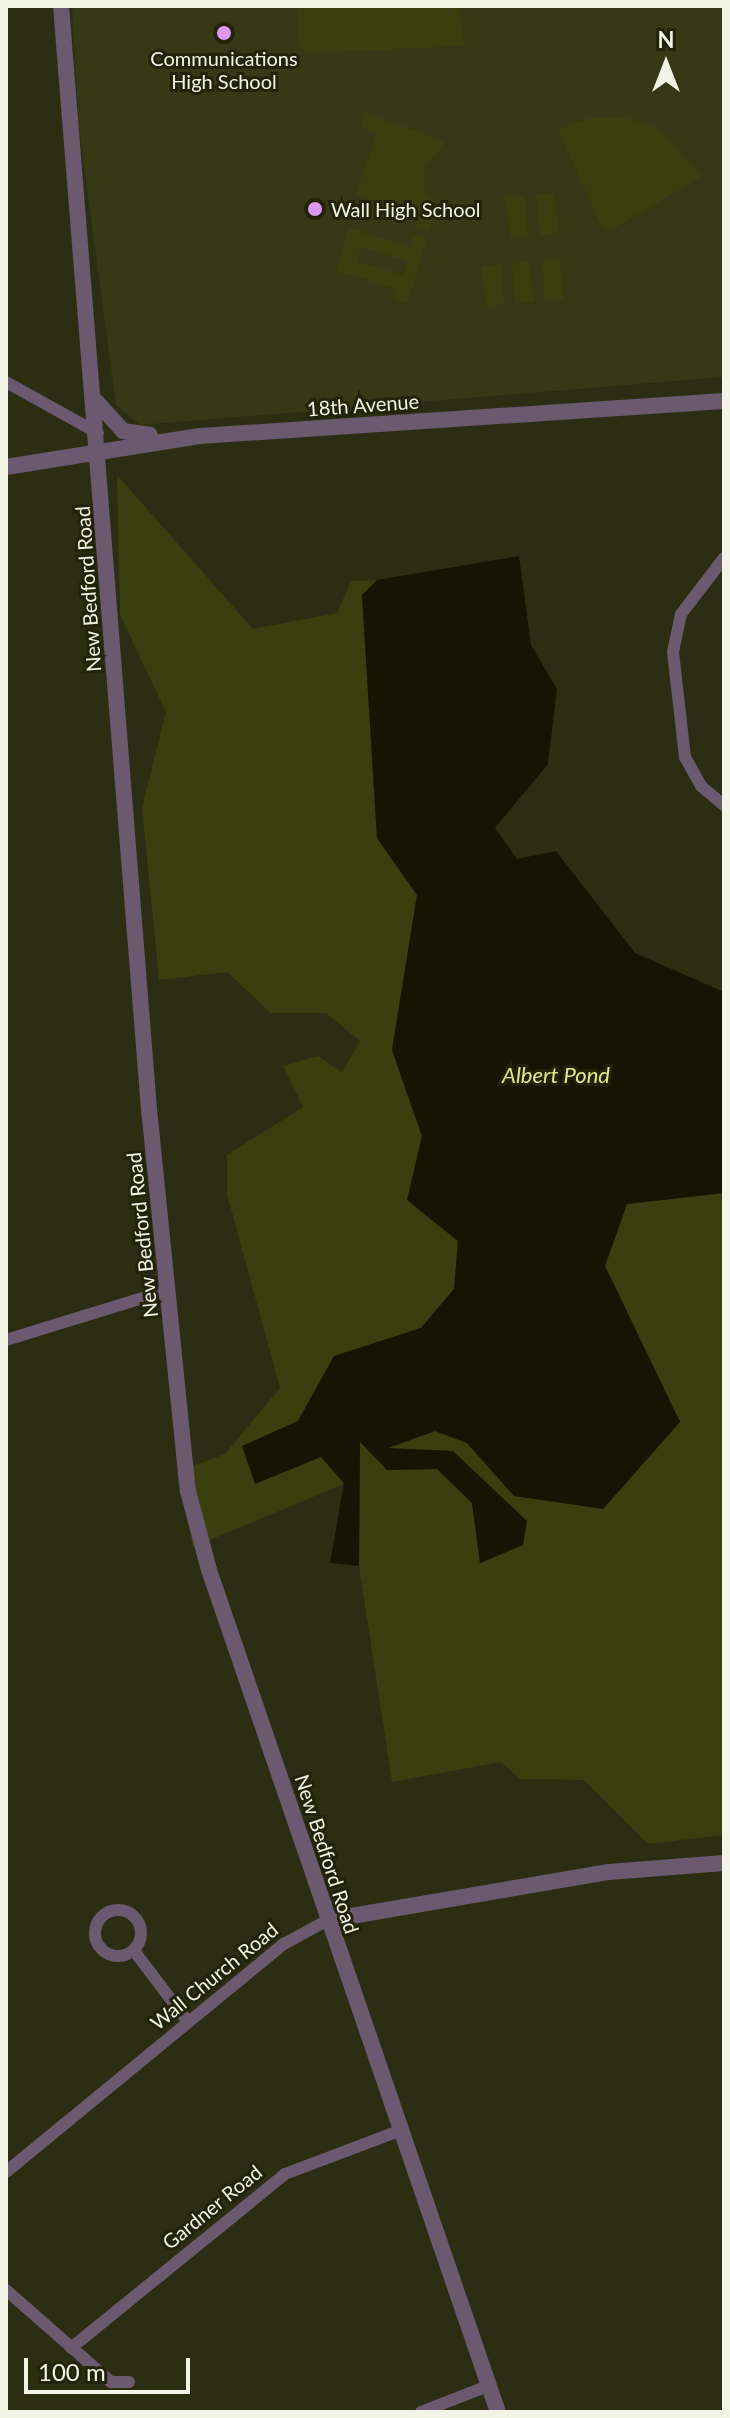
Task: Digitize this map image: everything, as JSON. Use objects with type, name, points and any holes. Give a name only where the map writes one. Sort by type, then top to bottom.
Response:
[{"type":"street","name":"New Bedford Road","points":[[61,6],[169,1290],[197,1530],[399,2131],[498,2412]]},
{"type":"street","points":[[6,382],[98,442]]},
{"type":"street","points":[[96,401],[134,435],[200,436]]},
{"type":"street","name":"18th Avenue","points":[[6,467],[98,442],[724,401]]},
{"type":"street","points":[[724,558],[681,614],[673,652],[685,757],[724,805]]},
{"type":"street","points":[[6,1340],[169,1290]]},
{"type":"street","name":"Wall Church Road","points":[[6,2172],[295,1935],[328,1920],[609,1872],[724,1863]]},
{"type":"street","points":[[135,1952],[102,1954],[92,1945],[94,1930],[118,1910],[135,1910],[141,1922],[135,1952],[188,2022]]},
{"type":"street","name":"Gardner Road","points":[[71,2348],[285,2174],[399,2131]]},
{"type":"street","points":[[6,2290],[111,2382],[129,2382]]},
{"type":"street","points":[[421,2412],[488,2386]]},
{"type":"shaded area","points":[[72,6],[724,6],[724,377],[140,425],[116,405],[79,129]]},
{"type":"shaded area","points":[[296,6],[459,6],[465,46],[308,53],[299,44]]},
{"type":"shaded area","points":[[366,113],[446,142],[425,166],[424,190],[437,204],[429,231],[416,227],[420,214],[355,195],[377,133],[361,128]]},
{"type":"shaded area","points":[[624,117],[659,129],[703,176],[610,231],[602,228],[558,130],[590,118]]},
{"type":"shaded area","points":[[555,193],[558,233],[540,235],[536,195]]},
{"type":"shaded area","points":[[525,196],[528,236],[510,237],[506,197]]},
{"type":"shaded area","points":[[349,228],[410,247],[414,235],[427,239],[407,304],[393,300],[396,289],[336,270]],"holes":[[[361,247],[407,261],[403,275],[357,261]]]},
{"type":"shaded area","points":[[560,259],[564,299],[545,301],[542,261]]},
{"type":"shaded area","points":[[530,262],[534,302],[515,303],[512,263]]},
{"type":"shaded area","points":[[501,264],[504,304],[485,306],[482,266]]},
{"type":"shaded area","points":[[117,475],[253,629],[337,613],[351,581],[377,580],[362,595],[377,838],[417,895],[392,1050],[422,1137],[407,1200],[458,1241],[454,1289],[421,1328],[334,1356],[298,1421],[242,1446],[321,1457],[344,1484],[193,1547],[177,1472],[225,1454],[280,1388],[227,1194],[227,1155],[303,1107],[283,1066],[318,1056],[342,1072],[360,1041],[326,1013],[271,1013],[227,972],[159,980],[142,807],[166,712],[120,615]]},
{"type":"shaded area","points":[[724,1193],[724,1835],[648,1844],[584,1780],[520,1779],[501,1762],[392,1782],[359,1566],[360,1441],[387,1470],[437,1469],[472,1503],[480,1563],[523,1545],[453,1451],[385,1449],[435,1431],[467,1443],[514,1496],[680,1422],[605,1266],[627,1204]]},
{"type":"water","name":"Albert Pond","points":[[519,556],[531,645],[557,689],[548,764],[495,828],[517,859],[556,851],[635,953],[724,992],[724,1193],[627,1204],[605,1266],[680,1422],[603,1509],[514,1496],[467,1443],[435,1431],[388,1448],[453,1451],[527,1521],[523,1545],[480,1563],[472,1503],[437,1469],[387,1470],[360,1442],[359,1566],[330,1563],[344,1483],[321,1457],[255,1484],[242,1446],[298,1421],[334,1356],[421,1328],[454,1289],[458,1241],[407,1200],[422,1136],[392,1050],[417,895],[377,838],[362,595],[377,580]]},
{"type":"place","name":"Communications High School","points":[[224,33]]},
{"type":"place","name":"Wall High School","points":[[315,209]]}]
